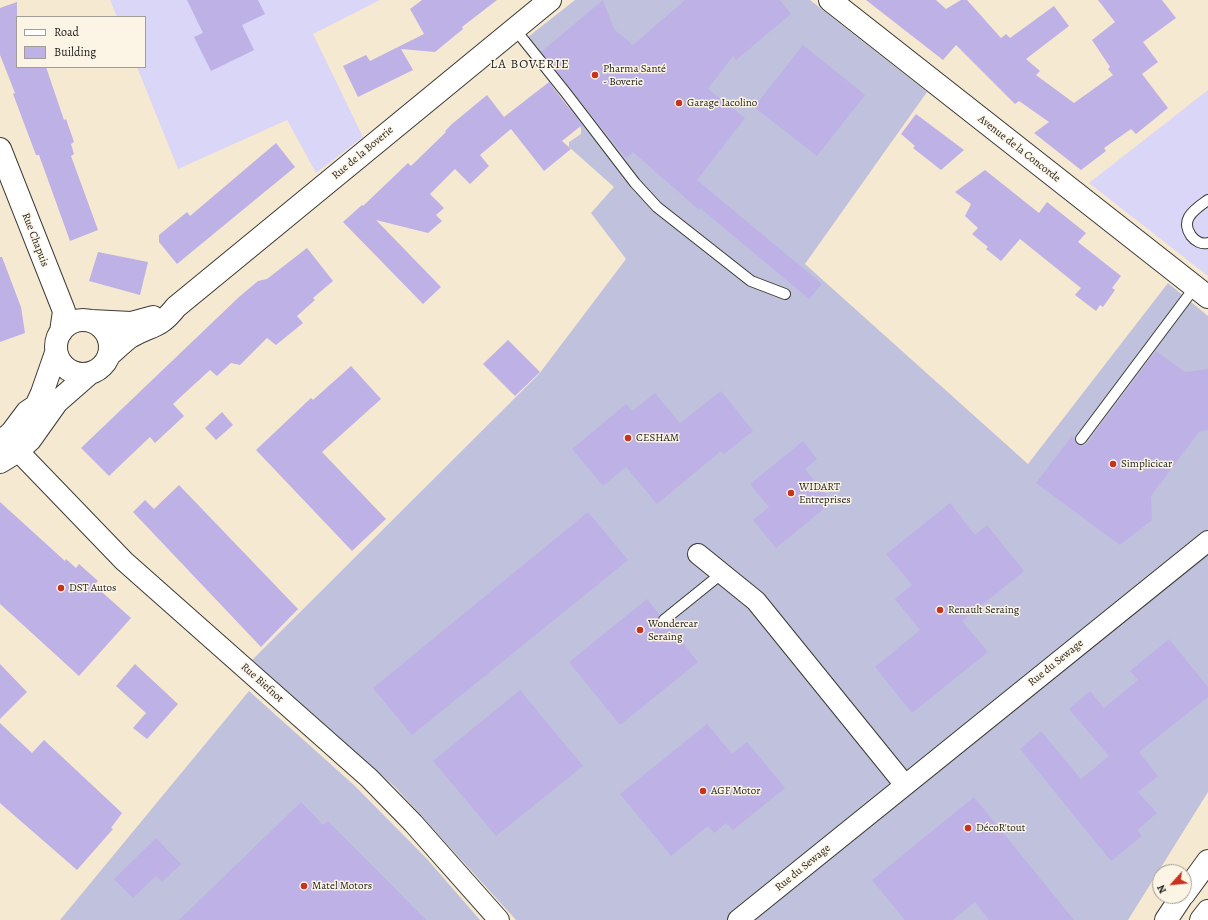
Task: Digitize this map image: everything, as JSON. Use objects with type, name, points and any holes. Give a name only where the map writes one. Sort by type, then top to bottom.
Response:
[{"type":"street","name":"Rue de la Boverie","points":[[109,355],[131,336],[159,325],[168,318],[176,307],[550,0]]},
{"type":"street","name":"Avenue de la Concorde","points":[[830,0],[1201,292]]},
{"type":"street","name":"Rue Chapuis","points":[[0,149],[64,311],[61,332]]},
{"type":"street","name":"Rue de la Boverie","points":[[91,321],[131,323],[176,307]]},
{"type":"street","points":[[91,321],[105,331],[109,338],[109,355],[102,367],[89,374],[57,402],[39,430],[6,452],[12,432],[27,412],[36,406],[42,393],[56,353],[56,346],[61,332],[74,322],[91,321]]},
{"type":"street","points":[[56,353],[59,360],[67,369],[77,374],[89,374]]},
{"type":"street","name":"Rue Biefnot","points":[[6,452],[124,561],[369,778],[413,823],[500,920]]},
{"type":"street","name":"Rue du Sewage","points":[[738,920],[1208,541]]},
{"type":"street","points":[[698,554],[756,601],[905,785]]},
{"type":"street","points":[[1192,883],[1208,861]]},
{"type":"street","points":[[1166,920],[1177,904]]},
{"type":"street","points":[[1201,920],[1208,911]]},
{"type":"lane","points":[[514,28],[635,183],[656,206],[751,281],[785,294]]},
{"type":"lane","points":[[1208,200],[1192,213],[1188,219],[1187,227],[1193,238],[1199,242],[1208,243]]},
{"type":"lane","points":[[1081,439],[1201,292]]},
{"type":"lane","points":[[664,620],[721,574]]},
{"type":"shaded area","points":[[110,0],[380,0],[313,34],[363,137],[316,173],[287,120],[178,169],[137,68],[146,68],[146,16],[117,16]]},
{"type":"shaded area","points":[[575,0],[810,0],[927,92],[805,264],[1028,464],[1168,283],[1208,316],[1208,792],[1163,864],[1152,864],[1152,882],[1128,920],[516,920],[395,787],[252,660],[539,374],[626,259],[591,213],[614,187],[569,147],[569,142],[581,134],[581,128],[566,102],[519,44]]},
{"type":"shaded area","points":[[1208,90],[1208,276],[1089,183]]},
{"type":"shaded area","points":[[249,691],[355,786],[427,859],[480,920],[60,920]]},
{"type":"building","points":[[187,0],[258,0],[265,14],[242,25],[254,50],[211,71],[194,37],[203,33]]},
{"type":"building","points":[[422,0],[497,0],[462,27],[463,29],[435,52],[401,49],[413,70],[358,97],[343,66],[366,55],[370,61],[424,34],[410,9]]},
{"type":"building","points":[[603,0],[614,29],[633,45],[685,0],[780,0],[791,14],[736,60],[733,56],[708,89],[745,118],[697,180],[822,284],[809,299],[700,208],[699,210],[633,152],[626,158],[541,52]]},
{"type":"building","points":[[866,0],[936,0],[946,9],[961,0],[967,0],[1001,38],[1006,34],[1010,38],[1054,6],[1069,26],[1026,59],[1040,71],[1036,75],[1074,103],[1113,75],[1108,69],[1110,67],[1092,40],[1115,22],[1098,0],[1162,0],[1176,18],[1143,42],[1158,62],[1142,74],[1168,108],[1136,134],[1131,129],[1104,148],[1106,151],[1081,170],[1034,133],[1049,122],[1019,101],[1015,104],[956,45],[943,60]]},
{"type":"building","points":[[17,2],[16,68],[46,68],[64,120],[66,119],[74,142],[71,144],[74,154],[71,156],[98,230],[70,241],[39,155],[36,155],[13,94],[15,93],[0,55],[0,8]]},
{"type":"building","name":"Garage Iacolino","points":[[803,45],[865,95],[817,156],[754,107]]},
{"type":"building","points":[[549,82],[582,125],[562,141],[571,149],[544,171],[511,129],[480,155],[489,166],[470,184],[455,169],[430,194],[444,208],[436,215],[442,221],[428,233],[376,220],[441,287],[423,304],[343,222],[362,205],[363,206],[408,163],[411,166],[446,132],[445,131],[452,124],[487,95],[504,117]]},
{"type":"building","points":[[916,114],[964,150],[941,170],[913,148],[915,146],[901,134]]},
{"type":"building","points":[[276,143],[295,167],[177,264],[159,242],[159,235],[187,212],[190,216]]},
{"type":"building","points":[[985,170],[1039,213],[1047,202],[1086,233],[1078,242],[1121,276],[1112,288],[1115,290],[1103,307],[1100,305],[1096,311],[1075,295],[1081,288],[1020,239],[1001,261],[986,249],[988,247],[972,234],[978,228],[965,216],[971,204],[955,192]]},
{"type":"building","points":[[307,248],[333,281],[313,298],[315,300],[297,316],[303,323],[276,345],[267,338],[240,365],[231,363],[217,376],[210,370],[173,404],[184,416],[155,443],[150,437],[109,476],[81,448],[239,297],[258,281],[267,279]]},
{"type":"building","points":[[98,252],[148,262],[140,295],[89,281]]},
{"type":"building","points":[[0,257],[2,257],[21,307],[25,333],[0,342]]},
{"type":"building","points":[[508,340],[540,372],[515,396],[483,364]]},
{"type":"building","name":"Simplicicar","points":[[1156,351],[1185,372],[1208,369],[1208,430],[1199,432],[1151,496],[1152,520],[1120,545],[1036,483],[1072,436],[1077,444],[1085,446]]},
{"type":"building","points":[[351,366],[381,399],[322,452],[386,519],[352,551],[256,450],[311,398],[313,400]]},
{"type":"building","name":"CESHAM","points":[[721,391],[753,431],[724,454],[721,451],[657,504],[626,467],[603,486],[572,449],[626,404],[632,411],[655,393],[680,423]]},
{"type":"building","points":[[222,412],[233,425],[216,440],[205,428]]},
{"type":"building","name":"WIDART Entreprises","points":[[803,441],[817,459],[805,469],[832,502],[776,548],[753,520],[769,507],[750,484]]},
{"type":"building","points":[[179,485],[298,609],[261,647],[133,512],[145,500],[154,509]]},
{"type":"building","name":"DST Autos","points":[[0,502],[65,561],[66,559],[76,568],[79,564],[98,581],[94,585],[131,618],[79,676],[0,604]]},
{"type":"building","name":"Renault Seraing","points":[[950,503],[975,535],[987,525],[1024,571],[962,621],[988,652],[912,713],[875,667],[920,630],[895,599],[912,585],[886,554]]},
{"type":"building","points":[[588,512],[628,560],[412,735],[373,688]]},
{"type":"building","name":"Wondercar Seraing","points":[[647,599],[660,615],[658,618],[659,624],[662,626],[668,625],[698,662],[620,725],[569,662]]},
{"type":"building","points":[[1169,639],[1208,687],[1208,697],[1139,752],[1158,776],[1138,792],[1157,813],[1137,830],[1142,836],[1111,861],[1020,749],[1041,731],[1081,779],[1109,756],[1069,709],[1090,691],[1104,708],[1138,680],[1130,671]]},
{"type":"building","points":[[0,664],[27,692],[0,719]]},
{"type":"building","points":[[135,664],[178,704],[147,739],[133,728],[146,713],[116,686]]},
{"type":"building","points":[[520,690],[583,766],[496,836],[433,761]]},
{"type":"building","points":[[0,723],[32,753],[44,740],[122,813],[111,828],[113,829],[77,870],[0,803]]},
{"type":"building","name":"AGF Motor","points":[[707,724],[732,754],[747,742],[785,788],[733,830],[726,823],[714,833],[708,826],[671,856],[620,794]]},
{"type":"building","name":"DécoR'tout","points":[[974,797],[1074,920],[989,920],[975,902],[953,920],[905,920],[872,880]]},
{"type":"building","name":"Matel Motors","points":[[301,802],[323,825],[328,821],[426,920],[179,920]]},
{"type":"building","points":[[156,838],[181,864],[162,882],[156,876],[133,898],[114,879]]},
{"type":"place","name":"Pharma Santé - Boverie","points":[[595,75]]},
{"type":"place","name":"Garage Iacolino","points":[[679,103]]},
{"type":"place","name":"CESHAM","points":[[628,438]]},
{"type":"place","name":"Simplicicar","points":[[1113,464]]},
{"type":"place","name":"WIDART Entreprises","points":[[791,493]]},
{"type":"place","name":"DST Autos","points":[[61,588]]},
{"type":"place","name":"Renault Seraing","points":[[940,610]]},
{"type":"place","name":"Wondercar Seraing","points":[[640,630]]},
{"type":"place","name":"AGF Motor","points":[[703,791]]},
{"type":"place","name":"DécoR'tout","points":[[968,828]]},
{"type":"place","name":"Matel Motors","points":[[304,886]]},
{"type":"district","name":"LA BOVERIE","points":[[530,65]]}]
